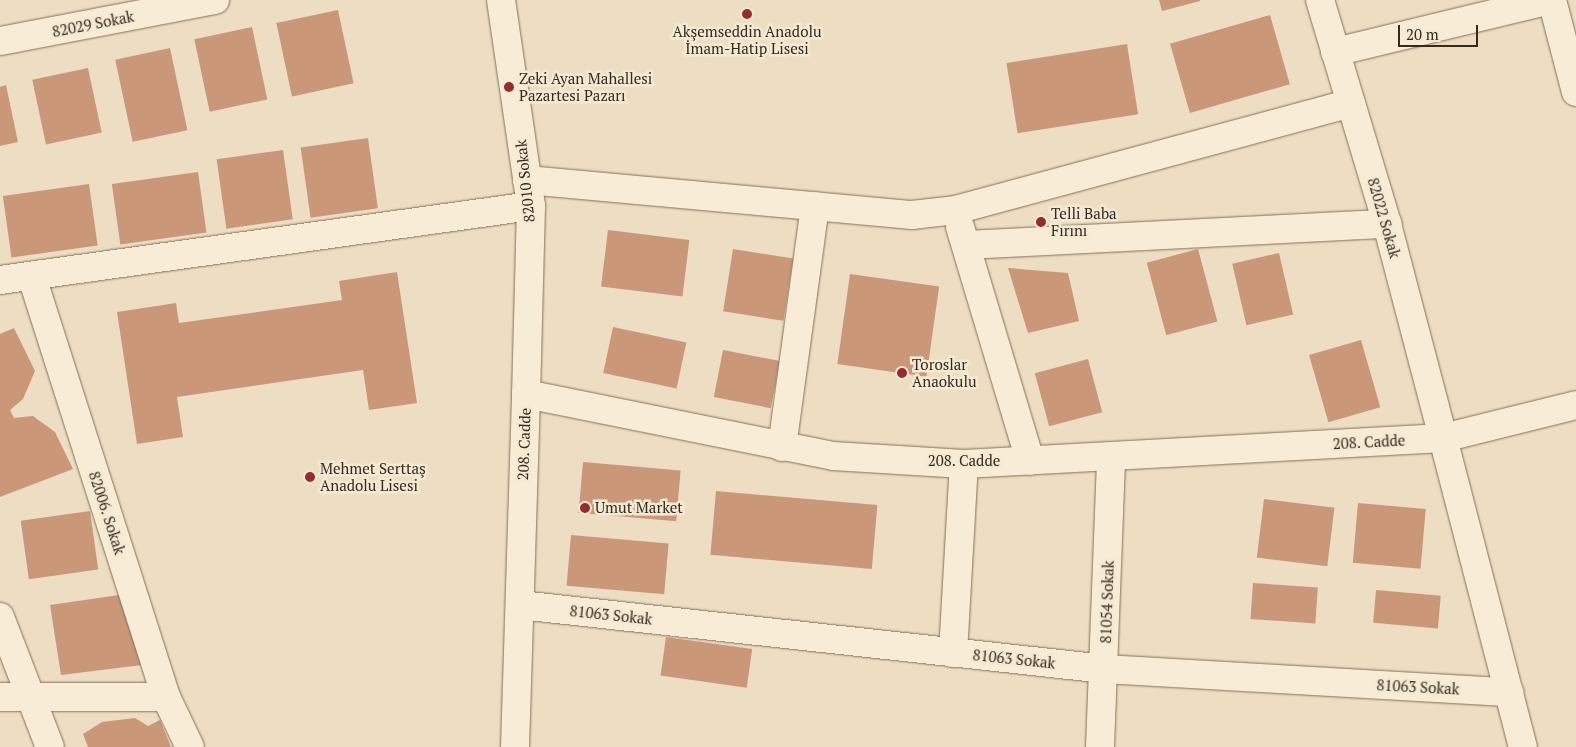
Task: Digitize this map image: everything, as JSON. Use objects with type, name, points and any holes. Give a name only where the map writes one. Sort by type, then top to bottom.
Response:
[{"type":"street","name":"82029 Sokak","points":[[0,41],[215,0]]},
{"type":"street","name":"82010 Sokak","points":[[501,0],[529,193],[526,394]]},
{"type":"street","name":"82022 Sokak","points":[[1320,0],[1387,224],[1443,438]]},
{"type":"street","points":[[1336,52],[1551,0],[1576,92]]},
{"type":"street","points":[[0,280],[32,277],[529,193],[815,206],[912,215],[955,210],[1351,103]]},
{"type":"street","points":[[782,447],[815,206]]},
{"type":"street","points":[[955,210],[1030,460]]},
{"type":"street","points":[[966,245],[1387,224]]},
{"type":"street","name":"82006. Sokak","points":[[32,277],[166,697],[190,747]]},
{"type":"street","name":"208. Cadde","points":[[515,747],[526,394],[833,456],[964,464],[1443,438],[1576,405]]},
{"type":"street","points":[[1443,438],[1523,747]]},
{"type":"street","name":"81054 Sokak","points":[[1100,747],[1105,669],[1111,456]]},
{"type":"street","points":[[953,653],[964,464]]},
{"type":"street","name":"81063 Sokak","points":[[520,605],[1105,669],[1509,692]]},
{"type":"street","points":[[0,617],[28,695],[50,747]]},
{"type":"street","points":[[0,697],[28,695],[166,697]]},
{"type":"building","points":[[1159,0],[1200,0],[1200,1],[1162,11]]},
{"type":"building","points":[[338,10],[354,83],[292,96],[276,23]]},
{"type":"building","points":[[1270,15],[1290,84],[1190,113],[1170,44]]},
{"type":"building","points":[[252,27],[267,99],[210,112],[194,39]]},
{"type":"building","points":[[1127,44],[1138,114],[1018,133],[1007,63]]},
{"type":"building","points":[[170,48],[187,130],[133,142],[115,60]]},
{"type":"building","points":[[88,68],[102,133],[46,144],[32,80]]},
{"type":"building","points":[[6,85],[18,142],[0,146],[0,87]]},
{"type":"building","points":[[368,138],[378,208],[311,218],[301,147]]},
{"type":"building","points":[[283,150],[293,219],[226,229],[217,159]]},
{"type":"building","points":[[198,172],[206,232],[120,245],[112,184]]},
{"type":"building","points":[[89,184],[98,245],[11,258],[3,196]]},
{"type":"building","points":[[608,230],[689,240],[682,297],[601,287]]},
{"type":"building","points":[[733,249],[793,259],[783,321],[723,311]]},
{"type":"building","points":[[1198,249],[1217,321],[1166,335],[1147,263]]},
{"type":"building","points":[[1279,253],[1293,314],[1246,325],[1232,264]]},
{"type":"building","points":[[1008,268],[1068,273],[1079,321],[1028,333]]},
{"type":"building","points":[[397,272],[417,403],[369,410],[363,370],[177,397],[183,437],[137,444],[117,312],[176,303],[179,323],[342,300],[339,281]]},
{"type":"building","points":[[850,274],[939,287],[926,377],[837,364]]},
{"type":"building","points":[[613,327],[686,343],[677,389],[603,373]]},
{"type":"building","points":[[14,328],[35,371],[23,399],[10,410],[14,418],[33,416],[55,432],[73,469],[0,497],[0,334]]},
{"type":"building","points":[[1361,340],[1380,407],[1328,422],[1309,355]]},
{"type":"building","points":[[723,350],[780,361],[771,408],[714,397]]},
{"type":"building","points":[[1088,359],[1102,412],[1049,426],[1035,373]]},
{"type":"building","points":[[583,462],[681,471],[676,521],[579,513]]},
{"type":"building","points":[[716,491],[877,505],[872,569],[710,555]]},
{"type":"building","points":[[1264,499],[1334,508],[1327,566],[1257,558]]},
{"type":"building","points":[[1358,503],[1426,509],[1421,569],[1353,563]]},
{"type":"building","points":[[90,511],[98,569],[29,579],[21,521]]},
{"type":"building","points":[[571,535],[669,544],[664,594],[567,586]]},
{"type":"building","points":[[1253,583],[1318,588],[1315,623],[1250,619]]},
{"type":"building","points":[[1376,590],[1441,596],[1438,629],[1373,623]]},
{"type":"building","points":[[119,595],[142,665],[61,675],[50,605]]},
{"type":"building","points":[[666,637],[752,649],[747,688],[661,676]]},
{"type":"building","points":[[135,718],[148,726],[160,720],[171,747],[88,747],[83,734],[102,722]]},
{"type":"place","name":"Akşemseddin Anadolu İmam-Hatip Lisesi","points":[[747,14]]},
{"type":"place","name":"Zeki Ayan Mahallesi Pazartesi Pazarı","points":[[509,87]]},
{"type":"place","name":"Telli Baba Fırını","points":[[1041,222]]},
{"type":"place","name":"Toroslar Anaokulu","points":[[902,373]]},
{"type":"place","name":"Mehmet Serttaş Anadolu Lisesi","points":[[310,477]]},
{"type":"place","name":"Umut Market","points":[[585,508]]}]
